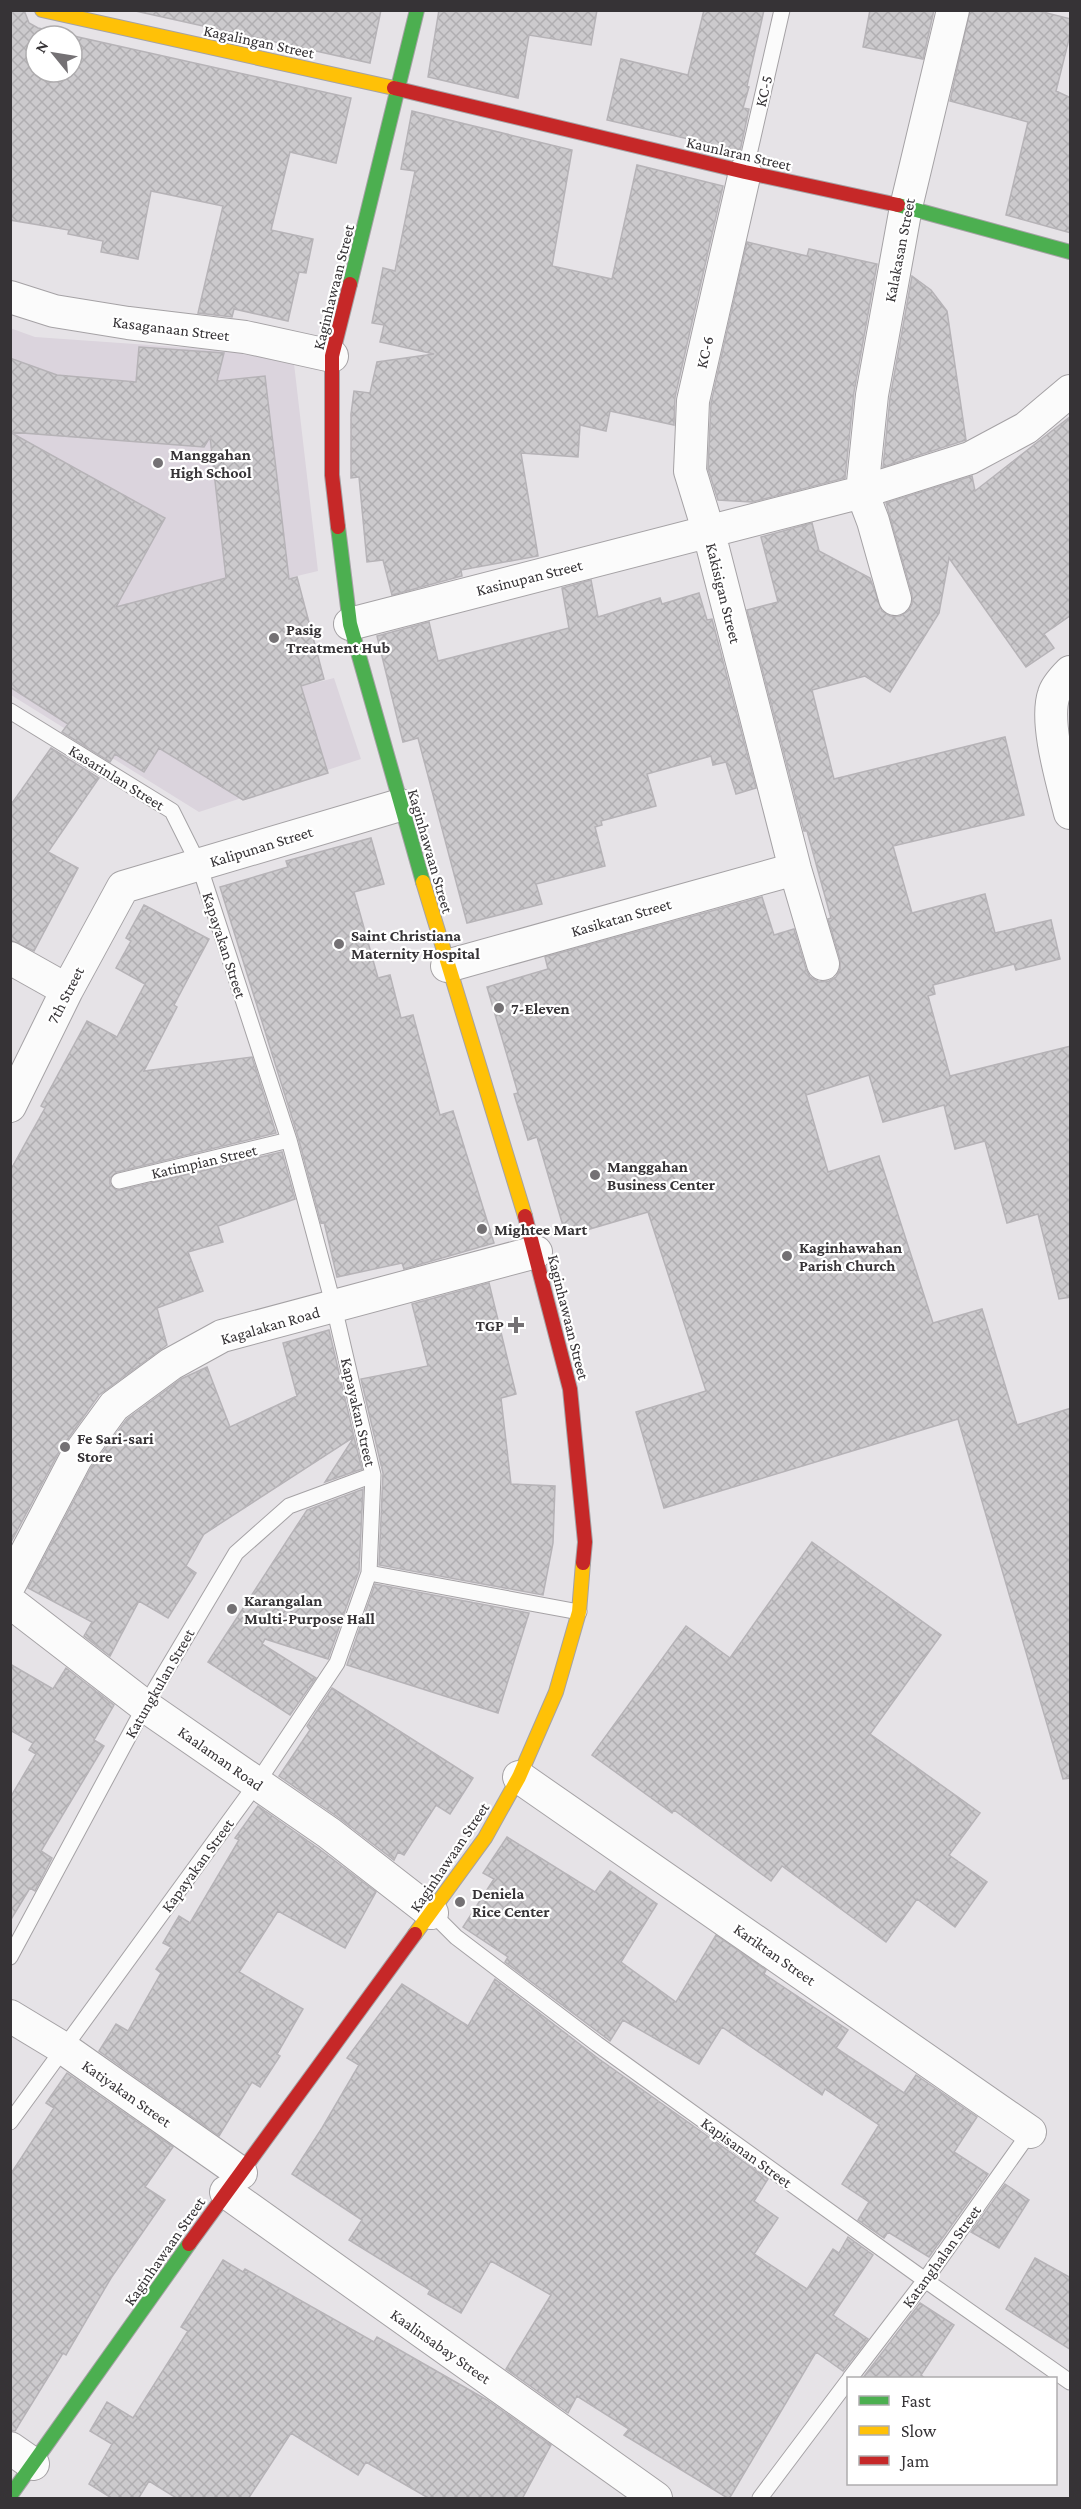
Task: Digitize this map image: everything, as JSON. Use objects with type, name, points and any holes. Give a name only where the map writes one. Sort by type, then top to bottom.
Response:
[{"type":"street","name":"Kagalingan Street","points":[[42,10],[399,88]]},
{"type":"street","name":"Kaginhawaan Street","points":[[10,2496],[22,2456],[234,2182],[485,1838],[519,1777],[556,1692],[579,1612],[585,1542],[573,1406],[536,1252],[447,966],[350,624],[332,475],[332,356],[417,10]]},
{"type":"street","name":"Kalakasan Street","points":[[862,492],[872,395],[906,207],[953,10]]},
{"type":"street","name":"Kaunlaran Street","points":[[399,88],[744,172],[906,207],[1071,252]]},
{"type":"street","name":"KC-6","points":[[709,533],[690,471],[693,401],[744,172]]},
{"type":"street","name":"Kasaganaan Street","points":[[10,297],[54,311],[128,323],[245,337],[332,356]]},
{"type":"street","name":"Kakisigan Street","points":[[823,964],[795,869],[709,533],[862,492],[970,458],[1026,428],[1071,391]]},
{"type":"street","points":[[862,492],[873,521],[895,599]]},
{"type":"street","name":"Kasinupan Street","points":[[350,624],[544,572],[709,533]]},
{"type":"street","points":[[1071,672],[1054,694],[1052,714],[1054,741],[1071,813]]},
{"type":"street","name":"Kalipunan Street","points":[[123,887],[400,805]]},
{"type":"street","name":"Kasikatan Street","points":[[447,966],[795,869]]},
{"type":"street","name":"7th Street","points":[[10,1106],[123,887]]},
{"type":"street","points":[[10,958],[68,990]]},
{"type":"street","name":"Kagalakan Road","points":[[10,1584],[76,1458],[114,1406],[171,1364],[222,1336],[536,1252]]},
{"type":"street","name":"Kaalaman Road","points":[[10,1602],[145,1706],[329,1833],[432,1913]]},
{"type":"street","name":"Kariktan Street","points":[[519,1777],[1030,2132]]},
{"type":"street","name":"Katiyakan Street","points":[[10,2016],[63,2048],[234,2182]]},
{"type":"street","name":"Kaalinsabay Street","points":[[234,2182],[622,2489],[656,2499]]},
{"type":"lane","name":"KC-5","points":[[744,172],[782,10]]},
{"type":"lane","name":"Kasarinlan Street","points":[[10,711],[172,811],[199,866]]},
{"type":"lane","name":"Kapayakan Street","points":[[10,2122],[257,1784],[337,1663],[369,1572],[373,1475],[334,1307],[289,1140],[199,866]]},
{"type":"lane","name":"Katimpian Street","points":[[119,1181],[289,1140]]},
{"type":"lane","name":"Katungkulan Street","points":[[10,1957],[145,1706],[236,1553],[289,1506],[373,1475]]},
{"type":"lane","points":[[369,1572],[579,1612]]},
{"type":"lane","name":"Kapisanan Street","points":[[432,1913],[456,1937],[597,2044],[1071,2382]]},
{"type":"lane","name":"Katanghalan Street","points":[[851,2377],[925,2280],[1030,2132]]},
{"type":"lane","name":"Katanghalan Street","points":[[760,2499],[847,2383]]},
{"type":"shaded area","name":"Manggahan High School","points":[[10,328],[35,337],[293,355],[318,571],[218,595],[249,700],[334,678],[361,759],[199,812],[11,695]]},
{"type":"building","points":[[10,10],[24,10],[31,24],[24,24],[24,84],[84,84],[84,38],[351,98],[336,163],[290,152],[271,230],[313,239],[306,273],[299,272],[288,321],[234,309],[232,317],[198,313],[223,206],[151,191],[138,259],[101,252],[103,241],[68,234],[69,230],[10,220]]},
{"type":"building","points":[[131,10],[381,10],[370,63]]},
{"type":"building","points":[[439,10],[597,10],[591,45],[529,35],[518,98],[428,77]]},
{"type":"building","points":[[704,10],[764,10],[743,108],[749,109],[740,151],[607,120],[621,59],[688,75]]},
{"type":"building","points":[[870,10],[934,10],[923,59],[863,47]]},
{"type":"building","points":[[970,10],[1035,10],[1071,19],[1071,31],[1056,91],[1071,98],[1071,233],[1006,215],[1028,122],[950,101]]},
{"type":"building","points":[[412,111],[572,150],[552,266],[612,279],[637,165],[723,186],[675,397],[674,425],[610,411],[606,431],[580,425],[578,457],[521,453],[538,556],[461,570],[462,576],[392,595],[383,560],[367,562],[359,477],[351,478],[351,414],[354,391],[370,393],[377,362],[434,354],[380,342],[384,325],[372,323],[383,268],[395,271],[415,171],[401,169]]},
{"type":"building","points":[[747,242],[807,256],[809,249],[877,264],[854,392],[845,478],[752,502],[718,500],[708,469],[711,403]]},
{"type":"building","points":[[912,276],[931,290],[947,311],[966,440],[883,467],[890,398]]},
{"type":"building","name":"Manggahan High School","points":[[139,347],[224,353],[217,381],[265,376],[289,579],[297,577],[324,679],[301,686],[328,773],[243,800],[159,748],[144,772],[115,754],[110,762],[62,732],[68,724],[10,687],[10,358],[57,375],[136,382]],"holes":[[[10,432],[204,447],[210,437],[226,578],[116,607],[165,518]]]},
{"type":"building","points":[[1071,416],[1071,615],[1044,634],[1054,648],[1026,667],[949,558],[939,613],[890,692],[865,676],[812,690],[834,779],[1005,737],[1024,815],[893,846],[912,913],[985,894],[995,933],[1051,920],[1060,959],[1016,970],[1014,964],[933,985],[935,994],[928,996],[950,1076],[1071,1046],[1071,1297],[1059,1299],[1038,1214],[1007,1223],[985,1141],[955,1149],[944,1105],[883,1122],[869,1075],[806,1095],[828,1172],[879,1156],[933,1323],[982,1309],[1017,1425],[1071,1408],[1071,1778],[1063,1779],[958,1419],[664,1508],[636,1412],[706,1391],[648,1212],[566,1236],[537,1137],[528,1140],[514,1094],[518,1093],[487,987],[548,969],[545,957],[762,897],[774,935],[794,929],[810,977],[819,982],[829,981],[836,977],[840,969],[840,959],[828,919],[831,918],[807,831],[804,831],[747,610],[778,602],[761,537],[812,523],[819,551],[870,578],[882,611],[890,616],[900,616],[908,611],[912,604],[912,594],[886,503],[972,476],[975,491]]},
{"type":"building","points":[[591,580],[598,617],[660,598],[662,604],[699,593],[707,620],[712,619],[756,788],[736,794],[726,762],[713,765],[711,756],[647,774],[656,806],[601,821],[602,825],[595,827],[605,866],[536,884],[542,904],[467,923],[418,738],[403,742],[377,636],[429,622],[438,661],[569,628],[562,588]]},
{"type":"building","points":[[51,748],[99,778],[48,852],[78,868],[34,951],[10,940],[10,806]]},
{"type":"building","points":[[371,838],[384,884],[354,892],[378,978],[390,975],[401,1018],[413,1015],[440,1115],[453,1111],[494,1243],[404,1269],[402,1263],[337,1277],[324,1222],[321,1223],[298,1137],[220,887],[288,867],[286,861]]},
{"type":"building","points":[[144,905],[209,939],[174,1005],[177,1007],[144,1071],[252,1057],[276,1133],[117,1172],[110,1178],[110,1184],[116,1190],[121,1190],[282,1152],[295,1199],[218,1226],[223,1242],[188,1252],[203,1291],[157,1308],[167,1345],[99,1395],[60,1450],[10,1544],[10,1171],[45,1108],[41,1106],[87,1021],[117,1037],[145,984],[116,968],[131,941],[126,938]]},
{"type":"building","points":[[489,1283],[516,1394],[501,1398],[511,1484],[555,1486],[553,1543],[543,1595],[379,1565],[383,1473],[361,1379],[428,1366],[412,1304]]},
{"type":"building","points":[[329,1330],[354,1437],[204,1534],[186,1566],[196,1573],[168,1618],[139,1601],[110,1656],[84,1636],[92,1622],[28,1588],[91,1468],[127,1419],[181,1379],[207,1367],[230,1427],[297,1396],[283,1343]]},
{"type":"building","points":[[354,1437],[362,1469],[325,1482]]},
{"type":"building","points":[[363,1489],[359,1571],[328,1659],[265,1639],[262,1644],[316,1678],[290,1715],[208,1662],[307,1510]]},
{"type":"building","points":[[812,1542],[941,1635],[870,1734],[980,1813],[949,1855],[987,1882],[955,1927],[917,1899],[886,1942],[782,1866],[771,1881],[674,1810],[672,1813],[592,1755],[686,1626],[730,1658]]},
{"type":"building","points":[[375,1584],[529,1613],[498,1713],[347,1665]]},
{"type":"building","points":[[10,1664],[53,1689],[66,1668],[114,1705],[94,1740],[104,1746],[41,1851],[52,1858],[35,1891],[30,1888],[10,1921],[10,1798],[36,1754],[29,1750],[33,1743],[10,1730]]},
{"type":"building","points":[[332,1688],[473,1778],[450,1814],[436,1805],[404,1855],[398,1852],[394,1860],[279,1776],[310,1730],[307,1726]]},
{"type":"building","points":[[258,1806],[376,1892],[345,1948],[278,1911],[239,1972],[303,2009],[277,2054],[280,2056],[260,2087],[252,2082],[219,2136],[99,2051],[116,2024],[128,2031],[161,1973],[156,1969],[171,1947],[163,1943],[179,1916],[190,1923],[239,1840],[235,1838]]},
{"type":"building","points":[[507,1837],[595,1892],[610,1871],[657,1904],[621,1962],[676,2002],[716,1935],[766,1970],[764,1974],[848,2030],[836,2048],[904,2093],[916,2075],[977,2117],[954,2152],[988,2174],[929,2257],[888,2232],[884,2238],[858,2220],[869,2202],[842,2184],[879,2125],[825,2089],[822,2095],[722,2027],[699,2064],[623,2020],[610,2041],[505,1962],[508,1957],[463,1927],[494,1879],[483,1873]]},
{"type":"building","points":[[495,1979],[599,2059],[768,2179],[754,2201],[778,2218],[754,2254],[807,2289],[833,2249],[839,2253],[848,2237],[873,2255],[833,2315],[868,2339],[843,2371],[816,2352],[729,2499],[624,2435],[629,2429],[577,2396],[568,2413],[506,2369],[551,2295],[491,2261],[461,2313],[428,2294],[430,2290],[349,2240],[362,2220],[292,2174],[359,2065],[347,2058],[402,1984],[468,2026]]},
{"type":"building","points":[[67,2073],[173,2147],[145,2187],[165,2200],[111,2278],[66,2355],[63,2353],[15,2431],[10,2430],[10,2175],[54,2108],[46,2103]]},
{"type":"building","points":[[1005,2184],[1029,2200],[999,2248],[971,2232]]},
{"type":"building","points":[[1035,2258],[1071,2278],[1071,2350],[1006,2309]]},
{"type":"building","points":[[223,2260],[243,2272],[245,2269],[374,2342],[377,2337],[487,2400],[551,2445],[522,2499],[430,2499],[366,2462],[358,2475],[291,2433],[248,2499],[178,2499],[149,2481],[138,2499],[113,2499],[89,2484],[112,2444],[90,2431],[107,2402],[133,2418],[188,2331],[181,2327]]},
{"type":"building","points":[[920,2303],[954,2325],[921,2375],[924,2377],[864,2377]]},
{"type":"traffic: fast","points":[[350,284],[417,10]]},
{"type":"traffic: fast","points":[[898,205],[1070,252]]},
{"type":"traffic: fast","points":[[338,527],[350,624],[423,882]]},
{"type":"traffic: fast","points":[[10,2496],[189,2244]]},
{"type":"traffic: slow","points":[[42,10],[394,88]]},
{"type":"traffic: slow","points":[[423,882],[525,1216]]},
{"type":"traffic: slow","points":[[415,1934],[485,1838],[519,1777],[556,1692],[579,1612],[583,1563]]},
{"type":"traffic: jam","points":[[394,88],[745,172],[898,205]]},
{"type":"traffic: jam","points":[[338,527],[332,475],[332,356],[350,284]]},
{"type":"traffic: jam","points":[[525,1216],[570,1389],[585,1542],[583,1563]]},
{"type":"traffic: jam","points":[[189,2244],[415,1934]]},
{"type":"place","name":"Manggahan High School","points":[[158,463]]},
{"type":"place","name":"Pasig Treatment Hub","points":[[274,638]]},
{"type":"place","name":"Saint Christiana Maternity Hospital","points":[[339,944]]},
{"type":"place","name":"7-Eleven","points":[[499,1008]]},
{"type":"place","name":"Manggahan Business Center","points":[[595,1175]]},
{"type":"place","name":"Mightee Mart","points":[[482,1229]]},
{"type":"place","name":"Kaginhawahan Parish Church","points":[[787,1256]]},
{"type":"place","name":"TGP","points":[[516,1325]]},
{"type":"place","name":"Fe Sari-sari Store","points":[[65,1447]]},
{"type":"place","name":"Karangalan Multi-Purpose Hall","points":[[232,1609]]},
{"type":"place","name":"Deniela Rice Center","points":[[460,1902]]}]
